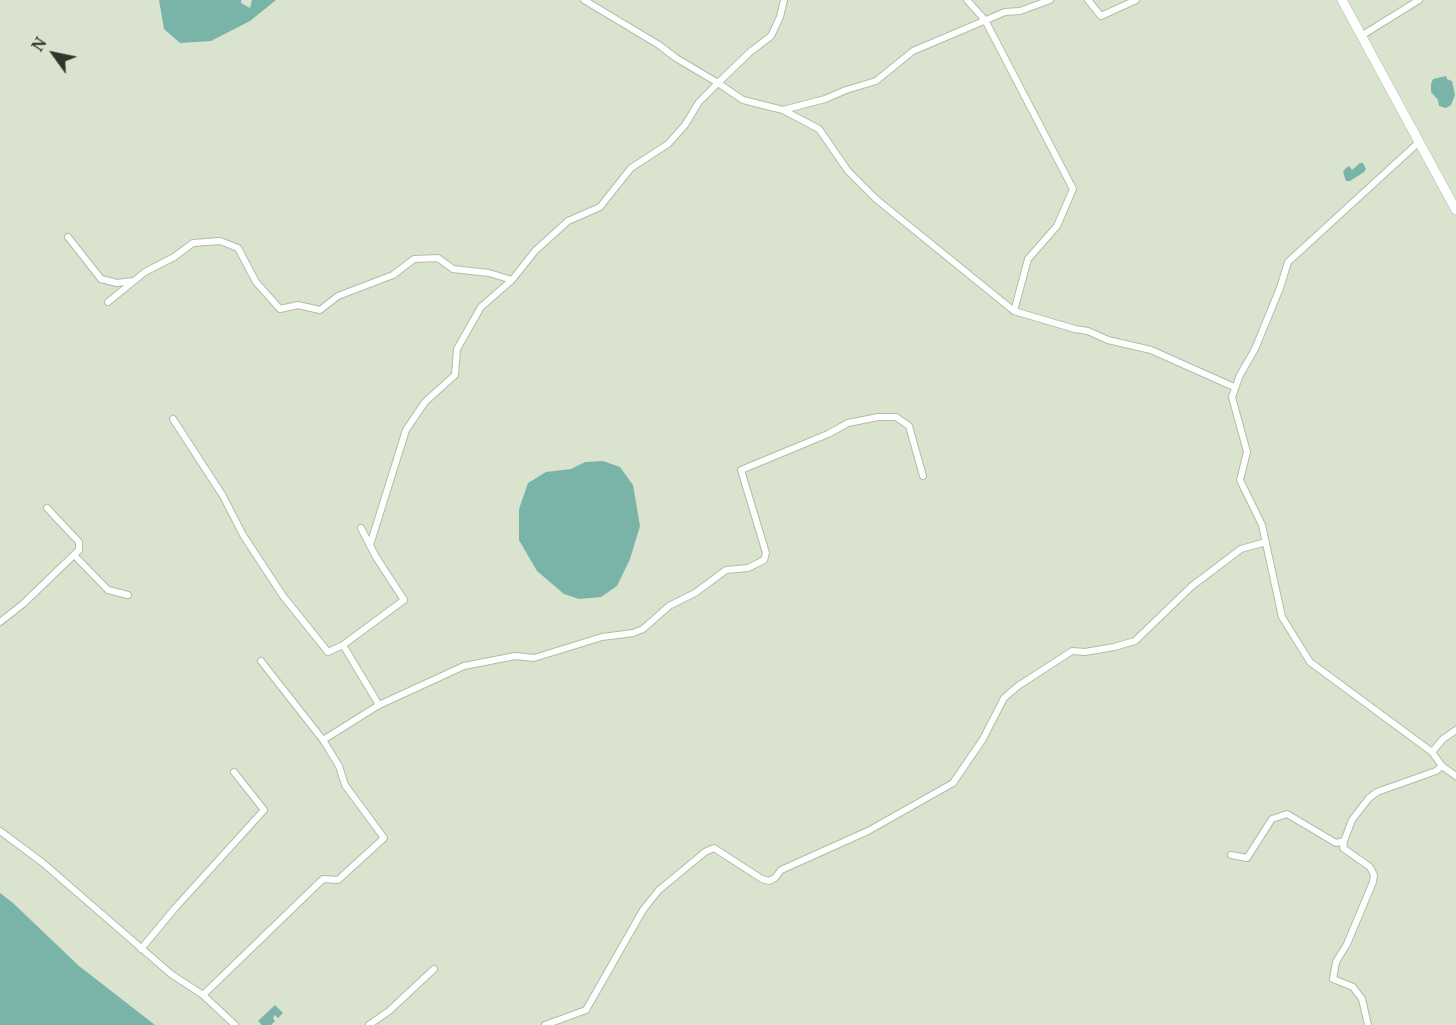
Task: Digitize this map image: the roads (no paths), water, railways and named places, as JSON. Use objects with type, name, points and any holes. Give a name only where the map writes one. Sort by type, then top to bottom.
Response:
[{"type":"main road","points":[[1342,0],[1456,210]]},
{"type":"street","points":[[584,0],[659,45],[743,100],[783,110],[819,129],[848,171],[876,199],[1014,311],[1088,331],[1108,340],[1151,350],[1234,387]]},
{"type":"street","points":[[370,545],[406,430],[425,402],[455,375],[457,349],[481,307],[512,280],[535,251],[568,220],[600,207],[632,168],[668,144],[685,125],[699,102],[750,52],[771,36],[780,17],[784,0]]},
{"type":"street","points":[[967,0],[985,20],[1073,189],[1057,226],[1028,259],[1014,311]]},
{"type":"street","points":[[783,110],[825,99],[876,81],[913,51],[1005,12],[1020,11],[1050,0]]},
{"type":"street","points":[[1088,0],[1101,16],[1136,0]]},
{"type":"street","points":[[1361,36],[1419,0]]},
{"type":"street","points":[[1418,143],[1288,262],[1255,349],[1234,387],[1232,397],[1248,452],[1240,480],[1262,525],[1282,617],[1310,662],[1432,752],[1442,766],[1456,776]]},
{"type":"street","points":[[68,237],[101,279],[117,283],[133,281]]},
{"type":"street","points":[[108,302],[133,281],[193,243],[220,242],[238,248],[256,282],[280,309],[298,305],[320,310],[338,296],[393,276],[414,259],[438,258],[453,269],[489,273],[512,280]]},
{"type":"street","points":[[322,740],[379,705],[464,666],[515,657],[534,658],[603,637],[633,633],[643,629],[669,606],[695,594],[726,570],[748,568],[764,560],[766,554],[741,470],[828,434],[848,423],[878,417],[896,417],[909,426],[923,476]]},
{"type":"street","points":[[173,419],[223,496],[243,535],[283,596],[328,652],[343,645],[404,600],[362,528]]},
{"type":"street","points":[[0,622],[23,604],[80,550],[79,542],[47,508]]},
{"type":"street","points":[[545,1025],[586,1010],[643,910],[659,890],[705,852],[714,848],[762,879],[769,880],[775,878],[781,870],[868,831],[953,783],[983,739],[1004,698],[1018,686],[1072,651],[1085,652],[1135,641],[1192,586],[1240,549],[1266,542]]},
{"type":"street","points":[[74,555],[108,590],[128,595]]},
{"type":"street","points":[[343,645],[379,705]]},
{"type":"street","points":[[203,995],[323,879],[338,880],[384,838],[345,785],[339,766],[322,740],[261,661]]},
{"type":"street","points":[[1432,752],[1443,739],[1456,730]]},
{"type":"street","points":[[1368,1025],[1362,999],[1353,987],[1333,980],[1336,962],[1351,935],[1374,875],[1370,867],[1343,848],[1344,841],[1352,820],[1369,798],[1377,792],[1436,771],[1442,766]]},
{"type":"street","points":[[141,949],[264,810],[234,772]]},
{"type":"street","points":[[1231,855],[1247,858],[1272,819],[1287,814],[1336,843],[1344,841]]},
{"type":"street","points":[[0,831],[43,863],[171,974],[203,995],[235,1025]]},
{"type":"street","points":[[369,1025],[389,1011],[434,969]]},
{"type":"water","points":[[159,0],[241,0],[241,3],[250,8],[252,0],[276,0],[250,21],[211,41],[180,43],[164,29]]},
{"type":"water","points":[[1446,76],[1452,81],[1455,95],[1451,105],[1446,108],[1439,106],[1438,100],[1431,92],[1431,84],[1433,79]]},
{"type":"water","points":[[1363,163],[1366,169],[1364,172],[1346,181],[1343,172],[1345,169],[1349,166],[1352,170]]},
{"type":"water","points":[[603,461],[620,467],[633,485],[640,526],[630,559],[617,586],[601,597],[579,599],[564,594],[537,571],[519,540],[519,509],[528,483],[546,472],[571,469],[585,462]]},
{"type":"water","points":[[0,893],[79,966],[155,1025],[0,1025]]},
{"type":"water","points":[[275,1005],[283,1013],[278,1018],[275,1015],[273,1018],[275,1021],[271,1025],[262,1025],[258,1021]]}]
